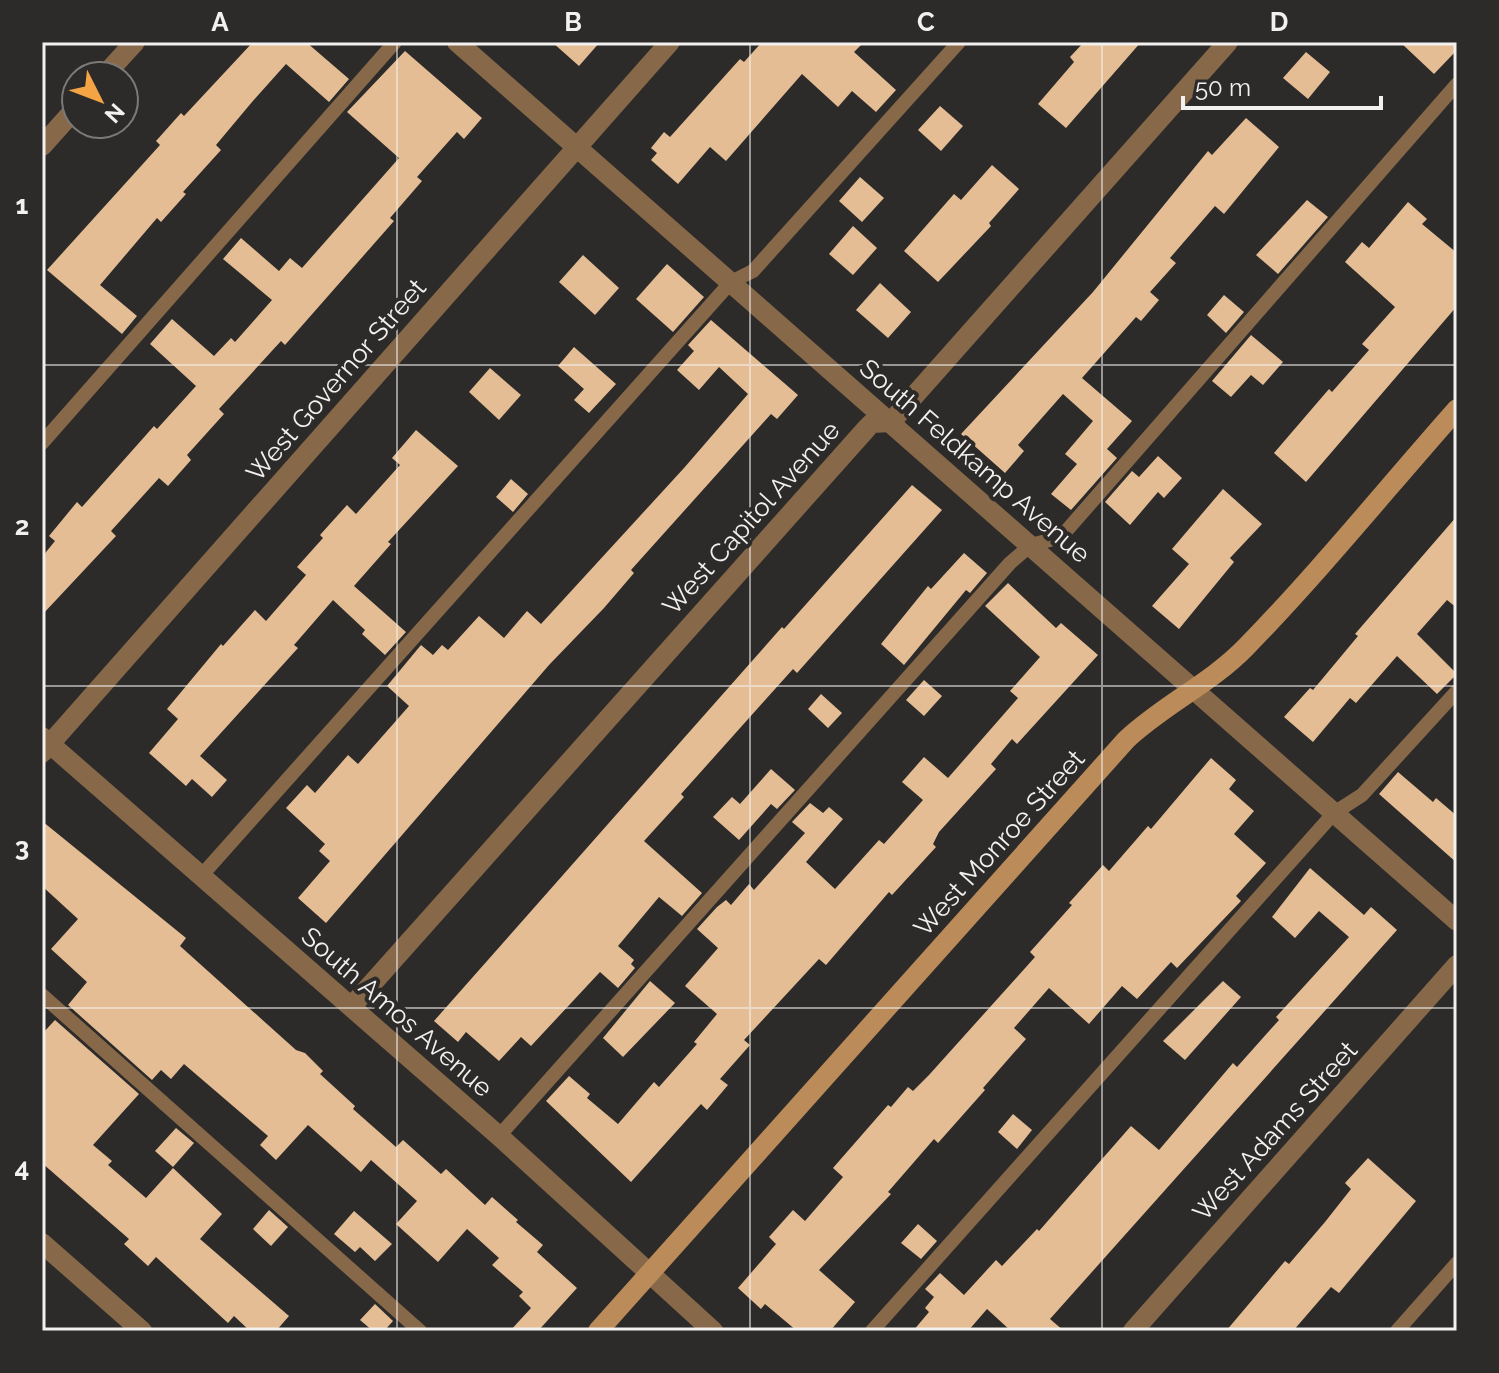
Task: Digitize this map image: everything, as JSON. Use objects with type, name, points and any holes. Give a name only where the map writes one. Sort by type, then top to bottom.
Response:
[{"type":"street","points":[[119,60],[135,42]]},
{"type":"street","name":"South Feldkamp Avenue","points":[[457,42],[1457,921]]},
{"type":"street","name":"West Governor Street","points":[[45,745],[670,42]]},
{"type":"street","name":"West Capitol Avenue","points":[[352,1006],[867,428],[872,423],[891,422],[1228,42]]},
{"type":"street","points":[[42,146],[60,126]]},
{"type":"street","name":"West Monroe Street","points":[[598,1331],[1126,740],[1152,716],[1195,690],[1245,648],[1457,409]]},
{"type":"street","name":"South Amos Avenue","points":[[45,745],[202,875],[352,1006],[713,1331]]},
{"type":"street","name":"West Adams Street","points":[[1133,1331],[1457,965]]},
{"type":"street","points":[[42,1243],[142,1331]]},
{"type":"lane","points":[[42,443],[395,42]]},
{"type":"lane","points":[[202,875],[731,282],[753,271],[959,42]]},
{"type":"lane","points":[[499,1136],[1010,563],[1031,545],[1061,537],[1457,84]]},
{"type":"lane","points":[[872,1331],[1334,813],[1362,795],[1457,691]]},
{"type":"lane","points":[[42,995],[420,1331]]},
{"type":"lane","points":[[1397,1331],[1457,1263]]},
{"type":"building","points":[[253,42],[306,42],[349,79],[329,102],[286,64],[252,102],[216,145],[221,150],[183,192],[186,194],[161,222],[157,218],[100,285],[137,316],[122,334],[47,270],[160,145],[156,141],[181,113],[184,116]]},
{"type":"building","points":[[552,42],[600,42],[579,66]]},
{"type":"building","points":[[762,42],[864,42],[854,52],[896,90],[876,112],[852,91],[838,107],[802,74],[726,161],[710,147],[678,184],[651,160],[657,153],[651,148],[664,132],[670,137],[740,59],[744,62]]},
{"type":"building","points":[[1084,42],[1141,42],[1066,128],[1038,104],[1074,62],[1070,57]]},
{"type":"building","points":[[1400,42],[1457,42],[1457,50],[1434,74]]},
{"type":"building","points":[[405,51],[482,118],[464,139],[457,132],[417,177],[422,181],[390,218],[394,221],[285,345],[281,341],[219,409],[224,414],[187,455],[191,460],[168,486],[159,478],[111,531],[116,536],[42,615],[42,557],[55,541],[49,536],[77,502],[82,507],[154,426],[157,429],[196,386],[150,344],[172,319],[214,356],[231,338],[235,342],[272,300],[223,259],[241,238],[279,271],[290,258],[302,268],[399,158],[347,112]]},
{"type":"building","points":[[1306,52],[1330,72],[1308,99],[1283,78]]},
{"type":"building","points":[[940,106],[963,126],[941,151],[918,130]]},
{"type":"building","points":[[1246,118],[1279,147],[1224,214],[1215,206],[1170,258],[1176,263],[1150,292],[1159,300],[1141,321],[1136,317],[1082,378],[1132,421],[1107,449],[1117,458],[1071,510],[1051,494],[1077,464],[1065,454],[1093,421],[1063,394],[1018,445],[1024,451],[1005,473],[961,434],[1093,292],[1208,151],[1212,155]]},
{"type":"building","points":[[992,165],[1019,189],[989,223],[991,226],[938,282],[904,251],[954,194],[961,200]]},
{"type":"building","points":[[860,177],[884,198],[862,222],[839,201]]},
{"type":"building","points":[[1307,200],[1328,217],[1278,274],[1256,255]]},
{"type":"building","points":[[1408,202],[1427,219],[1422,224],[1457,253],[1457,306],[1306,482],[1274,453],[1329,389],[1332,392],[1369,350],[1362,344],[1395,307],[1345,262],[1362,242],[1369,248]]},
{"type":"building","points":[[853,226],[877,248],[853,275],[829,254]]},
{"type":"building","points":[[583,255],[619,288],[595,315],[559,282]]},
{"type":"building","points":[[667,264],[704,297],[673,332],[636,299]]},
{"type":"building","points":[[880,283],[911,312],[888,338],[856,310]]},
{"type":"building","points":[[1224,295],[1244,312],[1226,333],[1207,315]]},
{"type":"building","points":[[711,320],[798,395],[777,419],[771,414],[631,570],[634,573],[604,608],[549,665],[326,923],[298,898],[330,861],[319,851],[325,844],[286,808],[307,785],[315,793],[348,755],[358,764],[409,706],[387,686],[421,645],[433,655],[442,645],[448,650],[479,616],[504,638],[527,611],[541,624],[684,468],[748,394],[719,367],[699,390],[677,370],[694,351],[688,345]]},
{"type":"building","points":[[1251,335],[1283,362],[1263,385],[1251,375],[1231,397],[1212,381]]},
{"type":"building","points":[[574,347],[616,384],[589,413],[574,400],[584,389],[558,366]]},
{"type":"building","points":[[490,368],[521,395],[499,420],[469,392]]},
{"type":"building","points":[[416,430],[458,466],[388,542],[391,544],[354,586],[406,632],[385,655],[362,634],[365,630],[333,600],[294,645],[298,648],[200,756],[227,780],[212,797],[192,779],[186,786],[149,753],[178,719],[167,709],[221,644],[223,646],[255,610],[266,621],[306,575],[297,567],[323,538],[320,535],[347,505],[356,514],[400,465],[392,458]]},
{"type":"building","points":[[1158,456],[1182,478],[1164,498],[1158,492],[1130,525],[1105,502],[1132,471],[1139,477]]},
{"type":"building","points":[[511,479],[528,494],[513,512],[496,497]]},
{"type":"building","points":[[912,485],[942,510],[797,673],[793,669],[681,794],[684,797],[644,841],[702,893],[682,916],[659,897],[618,946],[634,960],[631,964],[635,968],[618,988],[600,972],[531,1046],[521,1037],[499,1061],[466,1032],[458,1042],[434,1021],[782,627],[784,629]]},
{"type":"building","points":[[1223,489],[1262,524],[1230,558],[1234,562],[1179,629],[1152,606],[1189,564],[1172,549]]},
{"type":"building","points":[[1457,516],[1457,608],[1447,600],[1417,634],[1457,674],[1437,694],[1397,656],[1356,703],[1350,698],[1313,742],[1284,717],[1310,688],[1313,690],[1358,636],[1355,634]]},
{"type":"building","points":[[964,553],[987,573],[970,593],[966,590],[904,665],[881,644],[928,586],[931,589]]},
{"type":"building","points":[[1008,583],[1056,628],[1061,623],[1098,655],[1017,744],[1012,739],[991,764],[996,769],[939,832],[933,844],[936,847],[892,895],[889,892],[826,965],[819,959],[744,1040],[750,1045],[720,1079],[728,1085],[707,1110],[701,1104],[631,1182],[546,1101],[569,1076],[590,1094],[587,1098],[618,1124],[654,1082],[659,1087],[697,1044],[694,1042],[717,1014],[685,986],[718,948],[697,929],[726,900],[731,905],[749,884],[754,890],[805,833],[792,822],[810,803],[823,813],[829,807],[843,819],[806,862],[835,889],[879,840],[884,844],[923,800],[902,782],[924,757],[948,778],[1018,698],[1010,691],[1040,657],[985,606]]},
{"type":"building","points":[[924,680],[942,696],[924,716],[906,700]]},
{"type":"building","points":[[821,694],[842,713],[828,728],[808,709]]},
{"type":"building","points":[[1211,758],[1236,780],[1229,789],[1254,811],[1234,834],[1266,863],[1236,896],[1241,901],[1177,968],[1171,962],[1137,999],[1122,986],[1089,1024],[1049,988],[1014,1028],[1026,1039],[983,1088],[985,1090],[938,1143],[934,1139],[888,1192],[891,1194],[819,1270],[855,1302],[830,1331],[797,1331],[765,1304],[761,1309],[738,1288],[776,1244],[769,1237],[793,1210],[805,1221],[843,1177],[833,1168],[888,1105],[891,1107],[908,1087],[913,1091],[929,1075],[1035,957],[1030,952],[1072,905],[1069,903],[1103,865],[1109,871],[1148,826],[1151,829]]},
{"type":"building","points":[[771,769],[795,790],[777,809],[771,804],[739,840],[713,817],[732,797],[740,804]]},
{"type":"building","points":[[1398,772],[1433,802],[1436,798],[1457,816],[1457,863],[1379,794]]},
{"type":"building","points":[[42,821],[186,938],[180,946],[296,1050],[305,1053],[323,1071],[320,1074],[355,1106],[353,1109],[396,1147],[403,1140],[441,1174],[446,1169],[485,1205],[492,1197],[543,1245],[537,1252],[577,1288],[538,1331],[510,1331],[531,1308],[519,1296],[523,1292],[492,1265],[499,1258],[467,1229],[438,1262],[396,1224],[417,1201],[371,1160],[361,1172],[308,1125],[276,1160],[260,1145],[268,1136],[184,1064],[171,1079],[161,1070],[152,1080],[68,1005],[87,982],[51,949],[78,919],[42,886]]},
{"type":"building","points":[[1310,868],[1364,915],[1371,907],[1397,930],[1050,1319],[1064,1331],[1011,1331],[987,1309],[968,1331],[913,1331],[929,1312],[925,1308],[934,1297],[925,1289],[940,1273],[964,1295],[996,1260],[1002,1266],[1037,1229],[1039,1231],[1131,1126],[1159,1150],[1233,1063],[1237,1067],[1279,1020],[1276,1017],[1349,937],[1319,911],[1295,938],[1272,917]]},
{"type":"building","points":[[650,981],[675,1003],[623,1057],[603,1038]]},
{"type":"building","points":[[1223,981],[1241,997],[1185,1060],[1163,1041]]},
{"type":"building","points":[[55,1020],[139,1094],[93,1145],[112,1161],[108,1165],[146,1198],[173,1168],[222,1214],[200,1239],[289,1316],[276,1331],[250,1331],[234,1316],[228,1323],[156,1257],[148,1266],[124,1244],[129,1239],[42,1163],[42,1034]]},
{"type":"building","points":[[1013,1114],[1032,1130],[1017,1149],[998,1132]]},
{"type":"building","points":[[176,1128],[194,1143],[173,1167],[155,1151]]},
{"type":"building","points":[[1368,1158],[1416,1201],[1339,1293],[1331,1287],[1293,1331],[1226,1331],[1285,1261],[1289,1264],[1325,1222],[1351,1189],[1345,1183]]},
{"type":"building","points":[[269,1210],[288,1227],[271,1246],[253,1229]]},
{"type":"building","points":[[354,1211],[392,1244],[375,1261],[360,1247],[355,1252],[334,1234]]},
{"type":"building","points":[[918,1224],[937,1241],[921,1259],[901,1243]]},
{"type":"building","points":[[375,1304],[393,1321],[384,1331],[373,1331],[360,1320]]}]
